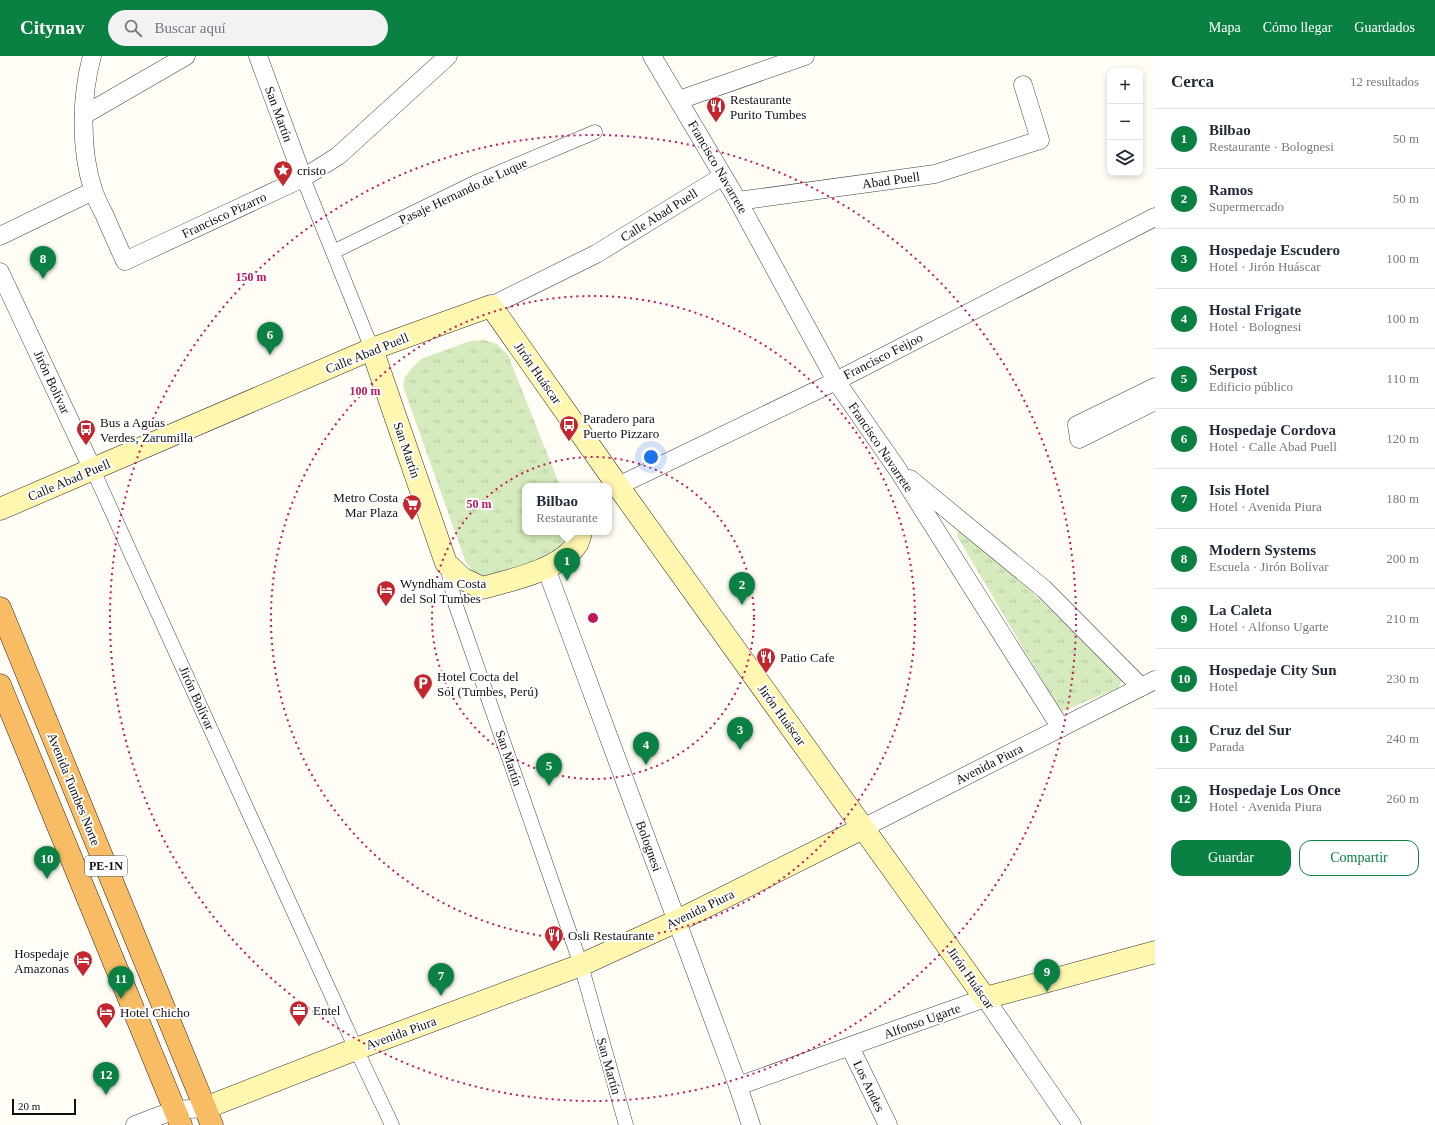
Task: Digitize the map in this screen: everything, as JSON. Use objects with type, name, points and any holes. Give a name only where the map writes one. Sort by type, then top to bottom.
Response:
[{"type":"highway","name":"Avenida Tumbes Norte","points":[[0,608],[209,1117]]},
{"type":"highway","name":"PE-1N","points":[[0,685],[180,1120]]},
{"type":"main road","name":"Calle Abad Puell","points":[[0,509],[372,349],[491,306]]},
{"type":"main road","name":"Jirón Huáscar","points":[[491,306],[610,483]]},
{"type":"main road","name":"San Martín","points":[[372,349],[446,562]]},
{"type":"main road","name":"Jirón Huáscar","points":[[613,488],[863,828],[985,998]]},
{"type":"main road","points":[[446,562],[463,579],[482,588],[546,568],[567,555],[577,543],[580,535]]},
{"type":"main road","name":"Avenida Piura","points":[[209,1117],[356,1049],[581,965],[677,921],[863,828]]},
{"type":"main road","name":"Alfonso Ugarte","points":[[985,998],[1155,952]]},
{"type":"street","points":[[0,236],[93,191],[84,150],[86,89],[92,56]]},
{"type":"street","points":[[84,115],[186,56]]},
{"type":"street","name":"San Martín","points":[[258,56],[303,178],[372,349]]},
{"type":"street","name":"Francisco Pizarro","points":[[93,191],[125,261],[303,178],[338,156],[448,56]]},
{"type":"street","name":"Francisco Navarrete","points":[[652,56],[738,201],[836,381],[898,470],[1061,728]]},
{"type":"street","points":[[678,100],[805,56]]},
{"type":"street","name":"Abad Puell","points":[[738,201],[935,174],[1040,140],[1023,85]]},
{"type":"street","name":"Pasaje Hernando de Luque","points":[[333,252],[474,183],[595,132]]},
{"type":"street","name":"Calle Abad Puell","points":[[491,306],[596,254],[723,176]]},
{"type":"street","name":"Francisco Feijoo","points":[[613,488],[836,381],[1155,217]]},
{"type":"street","name":"Jirón Bolívar","points":[[0,272],[93,470],[392,1125]]},
{"type":"street","points":[[1155,387],[1077,426],[1079,439],[1155,401]]},
{"type":"street","points":[[898,470],[1044,589],[1148,684]]},
{"type":"street","name":"San Martín","points":[[446,562],[455,603],[581,965],[626,1125]]},
{"type":"street","name":"Bolognesi","points":[[546,568],[738,1086],[751,1125]]},
{"type":"street","name":"Avenida Piura","points":[[863,828],[1148,684]]},
{"type":"street","name":"Alfonso Ugarte","points":[[738,1086],[985,998]]},
{"type":"street","name":"Jirón Huáscar","points":[[985,998],[1072,1125]]},
{"type":"street","name":"Los Andes","points":[[850,1047],[888,1125]]},
{"type":"street","name":"Avenida Piura","points":[[136,1125],[209,1117]]},
{"type":"green space","points":[[484,340],[497,344],[508,355],[559,483],[522,483],[522,535],[566,535],[561,547],[544,560],[487,578],[475,573],[466,563],[403,386],[405,377],[421,359],[470,341]]},
{"type":"green space","points":[[958,529],[966,529],[1123,679],[1118,688],[1061,712],[957,536]]},
{"type":"place","name":"Restaurante Purito Tumbes","points":[[716,123]]},
{"type":"place","name":"cristo","points":[[283,187]]},
{"type":"place","name":"Modern Systems","points":[[43,279]]},
{"type":"place","name":"Hospedaje Cordova","points":[[270,355]]},
{"type":"place","name":"Paradero para Puerto Pizzaro","points":[[569,442]]},
{"type":"place","name":"Bus a Aguas Verdes, Zarumilla","points":[[86,446]]},
{"type":"place","name":"Metro Costa Mar Plaza","points":[[412,521]]},
{"type":"place","name":"Bilbao","points":[[567,581]]},
{"type":"place","name":"Ramos","points":[[742,605]]},
{"type":"place","name":"Wyndham Costa del Sol Tumbes","points":[[386,607]]},
{"type":"place","name":"Patio Cafe","points":[[766,674]]},
{"type":"place","name":"Hotel Cocta del Sol (Tumbes, Perú)","points":[[423,700]]},
{"type":"place","name":"Hospedaje Escudero","points":[[740,750]]},
{"type":"place","name":"Hostal Frigate","points":[[646,765]]},
{"type":"place","name":"Serpost","points":[[549,786]]},
{"type":"place","name":"Hospedaje City Sun","points":[[47,879]]},
{"type":"place","name":"Osli Restaurante","points":[[554,952]]},
{"type":"place","name":"Hospedaje Amazonas","points":[[83,977]]},
{"type":"place","name":"La Caleta","points":[[1047,992]]},
{"type":"place","name":"Isis Hotel","points":[[441,996]]},
{"type":"place","name":"Cruz del Sur","points":[[121,999]]},
{"type":"place","name":"Entel","points":[[299,1027]]},
{"type":"place","name":"Hotel Chicho","points":[[106,1029]]},
{"type":"place","name":"Hospedaje Los Once","points":[[106,1095]]}]
